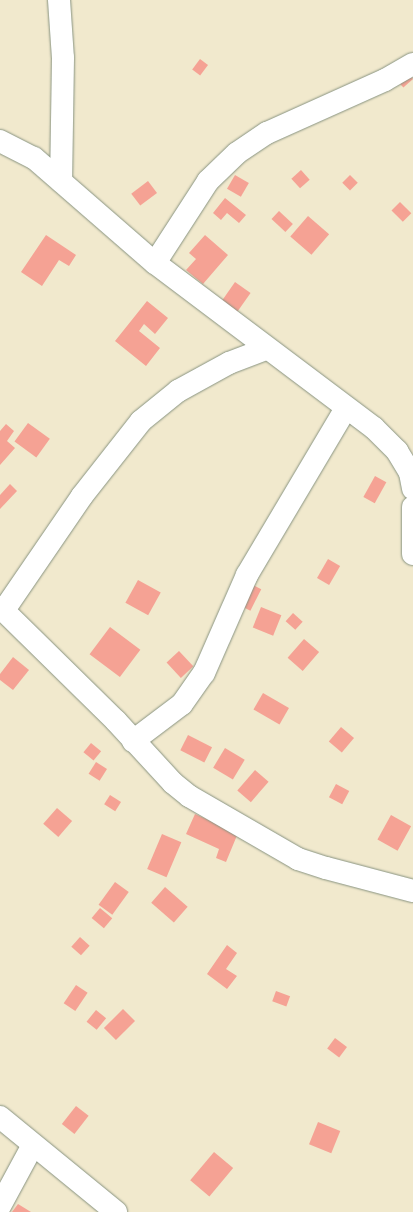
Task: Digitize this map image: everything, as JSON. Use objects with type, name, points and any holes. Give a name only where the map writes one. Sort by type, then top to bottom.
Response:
[{"type":"street","points":[[59,0],[63,58],[61,181]]},
{"type":"street","points":[[155,263],[208,181],[237,153],[267,132],[385,80],[413,64]]},
{"type":"street","points":[[0,141],[34,158],[155,263],[266,349],[374,428],[397,451],[410,473],[413,490]]},
{"type":"street","points":[[266,349],[229,362],[178,391],[141,421],[82,496],[2,609],[173,783],[189,796],[298,858],[326,868],[413,891]]},
{"type":"street","points":[[133,741],[182,704],[204,673],[247,574],[346,408]]},
{"type":"street","points":[[413,507],[413,554]]},
{"type":"street","points":[[0,1117],[116,1212]]},
{"type":"street","points":[[0,1206],[33,1145]]},
{"type":"building","points":[[200,59],[208,65],[200,75],[192,69]]},
{"type":"building","points":[[405,70],[413,79],[403,88],[395,79]]},
{"type":"building","points":[[301,170],[310,180],[300,188],[291,179]]},
{"type":"building","points":[[235,175],[249,183],[241,197],[227,189]]},
{"type":"building","points":[[350,175],[358,183],[350,191],[342,183]]},
{"type":"building","points":[[148,181],[157,193],[140,206],[131,194]]},
{"type":"building","points":[[225,198],[246,215],[239,223],[227,213],[221,220],[213,213]]},
{"type":"building","points":[[400,202],[411,213],[403,222],[392,210]]},
{"type":"building","points":[[279,211],[293,224],[285,232],[271,219]]},
{"type":"building","points":[[308,216],[329,234],[311,255],[290,236]]},
{"type":"building","points":[[46,235],[76,255],[69,266],[59,260],[42,286],[21,272]]},
{"type":"building","points":[[205,235],[228,255],[203,284],[186,270],[196,259],[189,253]]},
{"type":"building","points":[[235,282],[251,293],[237,313],[221,302]]},
{"type":"building","points":[[147,301],[168,318],[155,334],[144,324],[139,331],[160,348],[146,366],[115,341]]},
{"type":"building","points":[[28,423],[50,439],[36,457],[14,442]]},
{"type":"building","points":[[6,424],[14,431],[7,441],[15,448],[0,465],[0,431]]},
{"type":"building","points":[[375,476],[386,482],[375,503],[363,497]]},
{"type":"building","points":[[10,484],[17,491],[0,509],[0,495]]},
{"type":"building","points":[[328,559],[340,566],[329,585],[317,578]]},
{"type":"building","points":[[138,580],[161,593],[148,615],[125,603]]},
{"type":"building","points":[[247,582],[261,589],[250,611],[236,603]]},
{"type":"building","points":[[261,607],[281,615],[273,636],[253,627]]},
{"type":"building","points":[[293,613],[303,622],[295,630],[286,621]]},
{"type":"building","points":[[110,627],[140,650],[120,677],[90,654]]},
{"type":"building","points":[[304,639],[319,652],[303,671],[288,658]]},
{"type":"building","points":[[179,651],[193,666],[181,678],[167,663]]},
{"type":"building","points":[[13,657],[29,670],[13,690],[0,680],[0,674]]},
{"type":"building","points":[[263,693],[289,708],[279,724],[254,709]]},
{"type":"building","points":[[341,727],[354,738],[342,752],[329,742]]},
{"type":"building","points":[[188,735],[212,747],[204,762],[180,750]]},
{"type":"building","points":[[91,743],[101,751],[94,761],[83,752]]},
{"type":"building","points":[[225,748],[245,760],[233,780],[213,768]]},
{"type":"building","points":[[96,762],[107,769],[100,781],[89,774]]},
{"type":"building","points":[[255,770],[269,782],[251,802],[237,790]]},
{"type":"building","points":[[336,784],[349,791],[342,804],[329,797]]},
{"type":"building","points":[[110,795],[121,802],[115,811],[104,804]]},
{"type":"building","points":[[57,808],[72,821],[58,837],[43,824]]},
{"type":"building","points":[[195,814],[238,833],[226,862],[216,858],[219,849],[186,834]]},
{"type":"building","points":[[391,815],[411,826],[398,851],[377,839]]},
{"type":"building","points":[[162,834],[181,842],[166,877],[147,869]]},
{"type":"building","points":[[115,882],[129,892],[112,915],[99,905]]},
{"type":"building","points":[[165,887],[188,907],[174,923],[151,903]]},
{"type":"building","points":[[100,908],[112,918],[104,928],[92,918]]},
{"type":"building","points":[[80,937],[90,946],[81,955],[71,947]]},
{"type":"building","points":[[227,945],[237,953],[226,969],[237,976],[227,989],[207,974]]},
{"type":"building","points":[[76,985],[88,993],[75,1011],[64,1003]]},
{"type":"building","points":[[276,991],[290,996],[286,1006],[272,1001]]},
{"type":"building","points":[[123,1009],[135,1021],[116,1040],[104,1028]]},
{"type":"building","points":[[96,1010],[106,1018],[97,1030],[87,1022]]},
{"type":"building","points":[[335,1038],[347,1047],[339,1057],[327,1048]]},
{"type":"building","points":[[76,1106],[89,1116],[74,1134],[62,1124]]},
{"type":"building","points":[[318,1122],[340,1131],[331,1153],[309,1144]]},
{"type":"building","points":[[214,1152],[233,1168],[209,1196],[190,1180]]},
{"type":"building","points":[[18,1204],[31,1212],[12,1212]]}]
